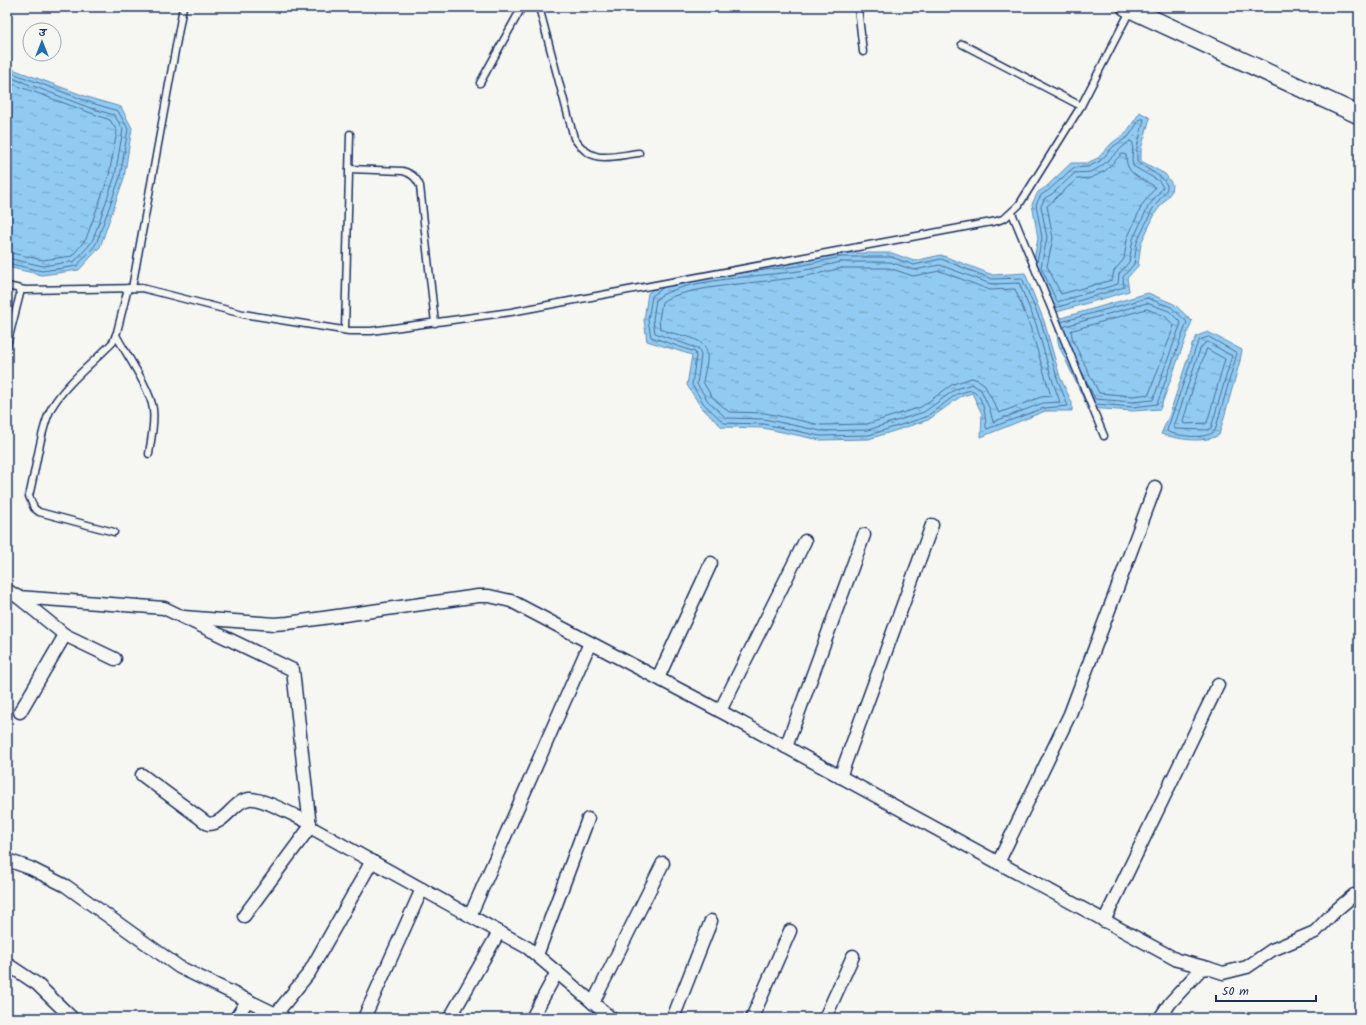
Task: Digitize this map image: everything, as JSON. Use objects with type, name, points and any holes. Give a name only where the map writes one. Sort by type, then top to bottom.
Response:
[{"type":"street","points":[[1128,8],[1359,115]]},
{"type":"street","points":[[998,863],[1070,714],[1155,487]]},
{"type":"street","points":[[840,777],[932,525]]},
{"type":"street","points":[[786,747],[864,535]]},
{"type":"street","points":[[720,712],[805,541]]},
{"type":"street","points":[[658,678],[711,563]]},
{"type":"street","points":[[7,590],[18,597],[65,635],[115,659]]},
{"type":"street","points":[[183,617],[274,624],[489,596],[511,601],[658,678],[1177,960],[1222,973],[1247,967],[1272,950],[1316,932],[1335,911],[1354,895],[1359,894]]},
{"type":"street","points":[[18,597],[164,608],[293,670],[310,825],[244,916]]},
{"type":"street","points":[[20,712],[65,635]]},
{"type":"street","points":[[470,916],[590,643]]},
{"type":"street","points":[[1104,920],[1218,685]]},
{"type":"street","points":[[142,775],[208,824],[218,823],[243,800],[248,798],[260,800],[310,825],[528,948],[611,1018]]},
{"type":"street","points":[[536,955],[588,819]]},
{"type":"street","points":[[7,860],[30,868],[66,886],[179,967],[280,1016],[309,973],[372,861]]},
{"type":"street","points":[[593,1003],[663,863]]},
{"type":"street","points":[[364,1018],[422,889]]},
{"type":"street","points":[[673,1018],[711,921]]},
{"type":"street","points":[[752,1018],[790,931]]},
{"type":"street","points":[[450,1018],[499,932]]},
{"type":"street","points":[[825,1018],[853,956]]},
{"type":"street","points":[[7,964],[37,984],[72,1018]]},
{"type":"street","points":[[1160,1018],[1170,1003],[1196,974],[1201,970],[1208,968]]},
{"type":"street","points":[[532,1018],[557,972]]},
{"type":"street","points":[[236,1018],[248,1000]]},
{"type":"lane","points":[[114,532],[39,512],[34,508],[29,496],[47,420],[52,408],[61,395],[113,342],[116,335],[130,288],[183,7]]},
{"type":"lane","points":[[480,83],[522,7]]},
{"type":"lane","points":[[539,7],[574,138],[580,148],[589,155],[601,157],[639,153]]},
{"type":"lane","points":[[858,7],[863,52]]},
{"type":"lane","points":[[7,286],[21,290],[152,289],[243,314],[345,330],[371,332],[511,312],[997,221],[1012,213],[1081,106],[1128,8]]},
{"type":"lane","points":[[962,44],[1081,106]]},
{"type":"lane","points":[[345,330],[350,134]]},
{"type":"lane","points":[[349,169],[403,171],[412,174],[417,180],[420,186],[435,323]]},
{"type":"lane","points":[[1012,213],[1104,436]]},
{"type":"lane","points":[[7,345],[21,290]]},
{"type":"lane","points":[[116,335],[150,396],[153,408],[153,422],[149,454]]},
{"type":"water","points":[[7,67],[93,99],[121,107],[132,128],[124,178],[100,247],[79,270],[42,275],[7,267]]},
{"type":"water","points":[[1140,112],[1150,118],[1141,149],[1141,161],[1165,174],[1172,184],[1171,192],[1156,212],[1141,243],[1138,266],[1127,278],[1129,291],[1050,314],[1045,295],[1032,270],[1038,238],[1032,204],[1038,192],[1046,187],[1071,163],[1087,163],[1098,158],[1112,143],[1126,133]]},
{"type":"water","points":[[840,253],[892,253],[914,261],[941,255],[993,275],[1025,273],[1044,321],[1060,377],[1072,403],[1072,411],[1045,411],[981,437],[982,414],[972,393],[960,397],[928,420],[869,439],[820,440],[763,428],[722,427],[701,407],[687,385],[692,355],[647,341],[644,320],[648,293],[666,281],[798,262]]},
{"type":"water","points":[[1148,293],[1174,304],[1192,321],[1160,409],[1133,411],[1088,408],[1059,346],[1054,320]]},
{"type":"water","points":[[1208,332],[1242,350],[1219,435],[1213,438],[1190,440],[1161,434],[1169,416],[1192,345],[1197,336]]}]
